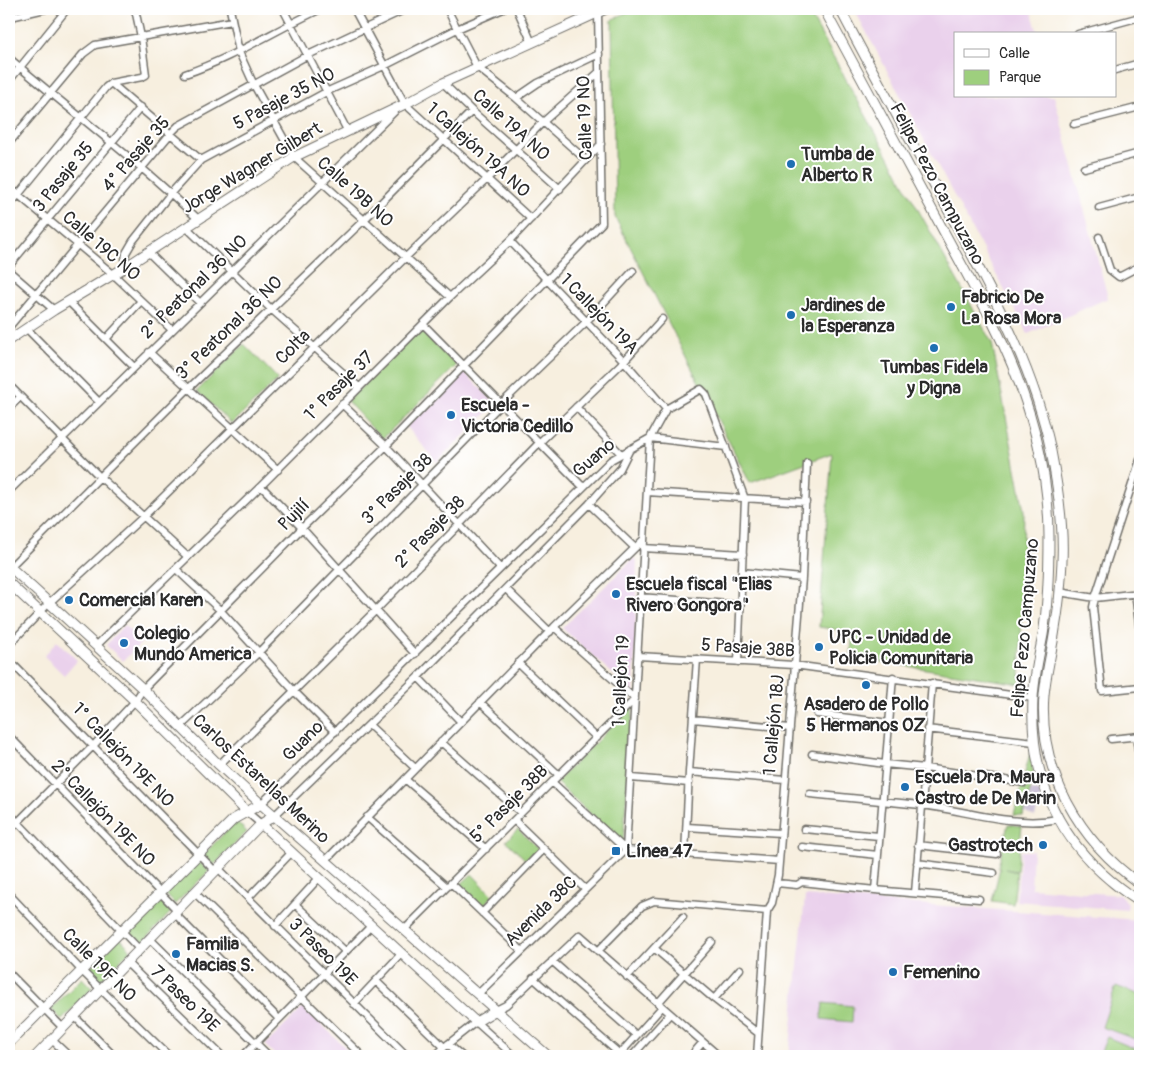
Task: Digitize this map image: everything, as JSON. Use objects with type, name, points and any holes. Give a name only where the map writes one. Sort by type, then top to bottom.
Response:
[{"type":"street","points":[[9,20],[15,16],[45,9]]},
{"type":"street","points":[[9,81],[67,9]]},
{"type":"street","points":[[9,206],[111,83],[144,76],[146,72],[135,9]]},
{"type":"street","name":"Calle 19B NO","points":[[230,9],[239,52],[254,86],[294,157],[450,297]]},
{"type":"street","points":[[283,9],[347,130]]},
{"type":"street","points":[[185,74],[239,52],[320,9]]},
{"type":"street","points":[[354,9],[403,104]]},
{"type":"street","name":"4° Pasaje 35","points":[[9,327],[178,126],[308,55],[406,9]]},
{"type":"street","points":[[447,9],[477,67],[516,98],[586,160]]},
{"type":"street","name":"5 Pasaje 35 NO","points":[[124,268],[128,247],[171,193],[201,160],[328,91],[503,9]]},
{"type":"street","points":[[517,9],[532,42]]},
{"type":"street","name":"Felipe Pezo Campuzano","points":[[824,9],[992,319],[1011,359],[1027,406],[1038,449],[1047,506],[1049,537],[1045,618],[1036,667],[1033,698],[1034,742],[1042,782],[1058,819],[1082,854],[1109,880],[1140,902]]},
{"type":"street","name":"Felipe Pezo Campuzano","points":[[840,9],[1000,307],[1027,368],[1045,426],[1057,484],[1063,540],[1056,627],[1044,698],[1048,746],[1059,785],[1069,807],[1082,827],[1121,870],[1140,884]]},
{"type":"street","name":"Jorge Wagner Gilbert","points":[[9,340],[54,310],[124,268],[294,157],[443,83],[602,11]]},
{"type":"street","name":"Calle 19 NO","points":[[602,11],[599,54],[602,223]]},
{"type":"street","points":[[1085,32],[1140,17]]},
{"type":"street","points":[[9,143],[88,49],[100,43],[232,21]]},
{"type":"street","points":[[516,98],[538,83],[599,54]]},
{"type":"street","points":[[9,58],[81,118],[112,141],[198,219]]},
{"type":"street","points":[[1116,70],[1140,63]]},
{"type":"street","name":"Colta","points":[[9,645],[49,603],[143,517],[543,122],[599,72]]},
{"type":"street","points":[[111,83],[171,132],[201,160]]},
{"type":"street","name":"Calle 19A NO","points":[[443,83],[560,189]]},
{"type":"street","name":"1 Callejón 19A NO","points":[[403,104],[532,219]]},
{"type":"street","name":"2° Peatonal 36 NO","points":[[9,492],[149,352],[403,104]]},
{"type":"street","name":"3 Pasaje 35","points":[[9,266],[141,107]]},
{"type":"street","points":[[1074,124],[1140,108]]},
{"type":"street","name":"3° Peatonal 36 NO","points":[[9,567],[189,388],[364,220],[472,111]]},
{"type":"street","name":"1° Pasaje 37","points":[[96,646],[278,470],[450,297],[510,241],[601,144]]},
{"type":"street","points":[[1084,168],[1140,152]]},
{"type":"street","name":"Calle 19C NO","points":[[9,187],[113,274],[172,330]]},
{"type":"street","points":[[1099,208],[1140,197]]},
{"type":"street","name":"Pujilí","points":[[9,831],[94,745],[143,690],[302,528],[386,446],[602,223]]},
{"type":"street","points":[[186,227],[271,308],[359,387]]},
{"type":"street","points":[[1099,237],[1113,274],[1119,276],[1140,266]]},
{"type":"street","name":"1 Callejón 19A","points":[[510,241],[624,361],[666,409]]},
{"type":"street","points":[[148,252],[200,303]]},
{"type":"street","points":[[9,271],[54,310]]},
{"type":"street","name":"3° Pasaje 38","points":[[180,727],[259,652],[502,403],[586,322],[633,271]]},
{"type":"street","points":[[68,302],[134,368]]},
{"type":"street","points":[[106,339],[141,302]]},
{"type":"street","name":"2° Pasaje 38","points":[[219,765],[295,692],[458,524],[624,361],[662,319]]},
{"type":"street","points":[[423,324],[583,487]]},
{"type":"street","points":[[26,328],[99,402]]},
{"type":"street","points":[[149,352],[278,470]]},
{"type":"street","points":[[9,384],[100,477],[188,558]]},
{"type":"street","points":[[666,409],[701,390],[706,394],[745,498],[738,662]]},
{"type":"street","points":[[9,408],[20,397]]},
{"type":"street","points":[[342,404],[386,446],[500,568]]},
{"type":"street","points":[[576,407],[621,454]]},
{"type":"street","name":"1 Callejón 19","points":[[626,850],[650,438],[666,409]]},
{"type":"street","points":[[631,448],[650,438],[726,447]]},
{"type":"street","name":"Guano","points":[[9,1043],[42,1008],[234,819],[261,804],[611,460],[631,448]]},
{"type":"street","name":"Guano","points":[[36,1056],[261,824],[274,816],[369,725],[506,589],[589,504],[620,469],[631,448]]},
{"type":"street","points":[[1140,460],[1093,607],[1102,691],[1140,686]]},
{"type":"street","name":"1 Callejón 18J","points":[[757,1056],[767,911],[772,903],[777,883],[779,861],[802,578],[807,463]]},
{"type":"street","points":[[261,486],[302,528],[415,654]]},
{"type":"street","points":[[647,492],[806,502]]},
{"type":"street","points":[[589,504],[635,548]]},
{"type":"street","points":[[325,861],[552,629],[643,540]]},
{"type":"street","points":[[643,548],[743,554]]},
{"type":"street","name":"Carlos Estarellas Merino","points":[[9,567],[143,690],[274,816],[548,1056]]},
{"type":"street","points":[[176,569],[221,611],[295,692],[335,732]]},
{"type":"street","points":[[742,572],[802,578]]},
{"type":"street","name":"Carlos Estarellas Merino","points":[[9,583],[135,701],[247,812],[514,1056]]},
{"type":"street","points":[[506,589],[635,699]]},
{"type":"street","points":[[1059,592],[1095,598],[1138,593],[1140,632]]},
{"type":"street","points":[[640,597],[740,605]]},
{"type":"street","name":"5 Pasaje 38B","points":[[638,656],[794,665],[892,677],[1033,698]]},
{"type":"street","points":[[685,854],[697,659]]},
{"type":"street","name":"1° Callejón 19E NO","points":[[9,660],[94,745],[198,854],[217,870]]},
{"type":"street","points":[[518,664],[597,738]]},
{"type":"street","points":[[418,677],[461,722]]},
{"type":"street","points":[[874,890],[892,677]]},
{"type":"street","points":[[915,893],[932,683]]},
{"type":"street","name":"5° Pasaje 38B","points":[[404,930],[635,699]]},
{"type":"street","points":[[480,702],[559,775]]},
{"type":"street","points":[[817,714],[889,723]]},
{"type":"street","points":[[693,719],[790,728]]},
{"type":"street","points":[[369,725],[415,768]]},
{"type":"street","points":[[927,728],[1034,742]]},
{"type":"street","name":"2° Callejón 19E NO","points":[[9,736],[279,1019]]},
{"type":"street","points":[[1111,738],[1138,737],[1140,761]]},
{"type":"street","points":[[441,742],[521,813]]},
{"type":"street","points":[[812,754],[1025,783]]},
{"type":"street","points":[[689,772],[785,780]]},
{"type":"street","points":[[631,778],[688,783]]},
{"type":"street","points":[[405,779],[486,849]]},
{"type":"street","points":[[552,782],[626,850],[779,861]]},
{"type":"street","points":[[810,794],[882,803],[921,805],[1025,821],[1058,819]]},
{"type":"street","points":[[9,813],[139,949]]},
{"type":"street","points":[[367,817],[482,913],[522,951]]},
{"type":"street","points":[[514,820],[585,889]]},
{"type":"street","points":[[687,827],[781,833]]},
{"type":"street","points":[[804,829],[879,836]]},
{"type":"street","points":[[918,845],[997,854]]},
{"type":"street","points":[[802,847],[878,855]]},
{"type":"street","points":[[482,913],[544,849]]},
{"type":"street","name":"Avenida 38C","points":[[478,994],[626,850]]},
{"type":"street","points":[[248,898],[292,852]]},
{"type":"street","points":[[918,863],[994,872]]},
{"type":"street","name":"3 Paseo 19E","points":[[217,870],[248,898],[407,1056]]},
{"type":"street","points":[[275,926],[319,878]]},
{"type":"street","points":[[777,883],[797,885],[802,882],[979,899]]},
{"type":"street","points":[[194,892],[362,1056]]},
{"type":"street","name":"Calle 19F NO","points":[[9,894],[169,1056]]},
{"type":"street","points":[[598,951],[642,906],[654,901],[767,911]]},
{"type":"street","points":[[295,904],[345,952]]},
{"type":"street","points":[[627,977],[683,917]]},
{"type":"street","points":[[243,1056],[371,926]]},
{"type":"street","points":[[435,1056],[476,1022],[506,1005],[580,935],[719,1056]]},
{"type":"street","points":[[149,938],[269,1056]]},
{"type":"street","points":[[533,978],[620,1056],[684,974],[712,942]]},
{"type":"street","points":[[654,948],[714,999],[758,1032]]},
{"type":"street","points":[[354,1004],[402,954]]},
{"type":"street","points":[[552,961],[636,1036]]},
{"type":"street","name":"7 Paseo 19E","points":[[126,962],[222,1056]]},
{"type":"street","points":[[714,999],[740,969]]},
{"type":"street","points":[[9,973],[63,1028]]},
{"type":"street","points":[[376,981],[446,1046],[462,1056]]},
{"type":"street","points":[[632,1056],[670,1014]]},
{"type":"street","points":[[74,1016],[114,1056]]},
{"type":"street","points":[[52,1040],[69,1056]]},
{"type":"street","points":[[691,1056],[703,1042]]},
{"type":"shaded area","points":[[854,9],[1031,9],[1037,32],[954,32],[954,98],[1055,98],[1108,298],[1028,334]]},
{"type":"shaded area","name":"Escuela - Victoria Cedillo","points":[[463,371],[496,404],[437,462],[406,426]]},
{"type":"shaded area","name":"Escuela fiscal \"Elias Rivero Gongora\"","points":[[634,558],[637,561],[634,693],[562,628]]},
{"type":"shaded area","name":"Colegio Mundo America","points":[[124,625],[142,642],[123,661],[106,645]]},
{"type":"shaded area","points":[[57,641],[77,660],[64,675],[44,656]]},
{"type":"shaded area","points":[[1031,790],[1042,793],[1035,817],[1025,813]]},
{"type":"shaded area","points":[[1021,851],[1033,851],[1031,888],[1120,895],[1128,903],[1127,910],[1016,901]]},
{"type":"shaded area","points":[[805,896],[1140,920],[1140,1056],[789,1056]]},
{"type":"shaded area","points":[[304,1007],[354,1056],[276,1056],[265,1045]]},
{"type":"green space","points":[[633,9],[807,9],[992,343],[1024,511],[1020,684],[851,657],[852,632],[819,627],[832,453],[750,483],[615,217],[612,20]]},
{"type":"green space","points":[[420,329],[457,365],[382,439],[347,401]]},
{"type":"green space","points":[[244,344],[278,379],[232,424],[197,391]]},
{"type":"green space","points":[[633,705],[623,844],[556,782]]},
{"type":"green space","points":[[1030,753],[1034,776],[1023,816],[1014,815]]},
{"type":"green space","points":[[236,821],[247,832],[214,865],[203,855]]},
{"type":"green space","points":[[1008,824],[1022,826],[1017,871],[1005,869],[1017,872],[1013,904],[992,901]]},
{"type":"green space","points":[[518,829],[539,850],[528,862],[506,841]]},
{"type":"green space","points":[[197,860],[209,871],[175,904],[164,893]]},
{"type":"green space","points":[[472,874],[493,896],[481,908],[460,885]]},
{"type":"green space","points":[[159,898],[171,912],[141,944],[127,930]]},
{"type":"green space","points":[[120,938],[131,950],[100,981],[89,969]]},
{"type":"green space","points":[[82,978],[92,988],[62,1020],[51,1009]]},
{"type":"green space","points":[[1116,986],[1140,995],[1140,1041],[1102,1027]]},
{"type":"green space","points":[[823,1003],[853,1006],[852,1022],[821,1019]]},
{"type":"green space","points":[[1107,1037],[1140,1051],[1140,1056],[1099,1056]]},
{"type":"water","points":[[872,1049],[912,1054],[912,1056],[871,1056]]},
{"type":"place","name":"Tumba de Alberto R","points":[[791,164]]},
{"type":"place","name":"Fabricio De La Rosa Mora","points":[[951,307]]},
{"type":"place","name":"Jardines de la Esperanza","points":[[791,315]]},
{"type":"place","name":"Tumbas Fidela y Digna","points":[[934,348]]},
{"type":"place","name":"Escuela - Victoria Cedillo","points":[[451,415]]},
{"type":"place","name":"Escuela fiscal \"Elias Rivero Gongora\"","points":[[616,594]]},
{"type":"place","name":"Comercial Karen","points":[[69,600]]},
{"type":"place","name":"Colegio Mundo America","points":[[124,643]]},
{"type":"place","name":"UPC - Unidad de Policia Comunitaria","points":[[819,647]]},
{"type":"place","name":"Asadero de Pollo 5 Hermanos OZ","points":[[866,685]]},
{"type":"place","name":"Escuela Dra. Maura Castro de De Marin","points":[[905,787]]},
{"type":"place","name":"Gastrotech","points":[[1043,845]]},
{"type":"place","name":"Línea 47","points":[[616,851]]},
{"type":"place","name":"Familia Macias S.","points":[[176,954]]},
{"type":"place","name":"Femenino","points":[[893,972]]}]
